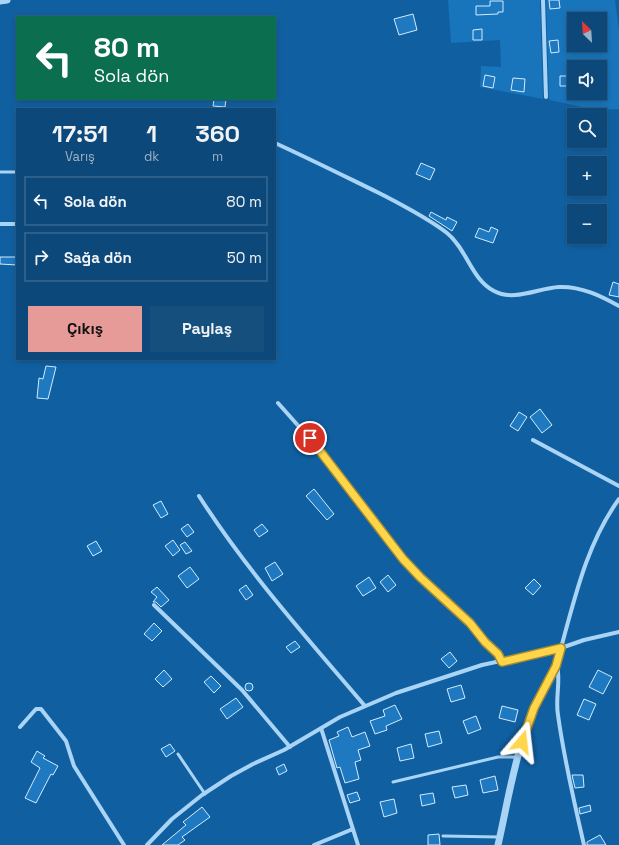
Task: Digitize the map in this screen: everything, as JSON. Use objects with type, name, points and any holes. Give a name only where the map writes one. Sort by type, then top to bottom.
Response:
[{"type":"street","points":[[0,1],[7,0]]},
{"type":"street","points":[[543,0],[546,97]]},
{"type":"street","points":[[276,142],[399,204],[446,232],[461,247],[483,283],[495,292],[506,296],[559,287],[571,288],[590,292],[619,306]]},
{"type":"street","points":[[0,224],[16,224]]},
{"type":"street","points":[[278,403],[310,438],[403,559],[425,582],[470,623],[485,642],[498,654],[502,662]]},
{"type":"street","points":[[534,440],[619,486]]},
{"type":"street","points":[[199,496],[237,552],[262,584],[365,706]]},
{"type":"street","points":[[498,845],[518,757],[534,708],[556,666],[575,596],[594,542],[619,499]]},
{"type":"street","points":[[154,605],[242,690],[290,747]]},
{"type":"street","points":[[149,844],[172,819],[205,794],[253,764],[290,747],[340,717],[432,681],[482,665],[502,662],[561,648],[619,632]]},
{"type":"street","points":[[556,666],[559,673],[557,712],[562,745],[584,845]]},
{"type":"street","points":[[20,728],[36,709],[41,709],[46,713],[66,741],[74,766],[124,845]]},
{"type":"street","points":[[321,728],[358,845]]},
{"type":"street","points":[[314,845],[353,829]]},
{"type":"lane","points":[[0,172],[16,172]]},
{"type":"lane","points":[[178,754],[205,794]]},
{"type":"lane","points":[[393,782],[498,757],[518,757]]},
{"type":"lane","points":[[443,836],[500,837]]},
{"type":"shaded area","points":[[448,0],[540,0],[543,99],[480,87],[481,66],[501,67],[500,40],[451,43]]},
{"type":"shaded area","points":[[546,0],[615,0],[619,30],[619,109],[587,108],[549,100]]},
{"type":"building","points":[[549,0],[559,0],[560,8],[550,9]]},
{"type":"building","points":[[490,1],[503,1],[503,12],[498,12],[498,14],[476,15],[476,6],[490,6]]},
{"type":"building","points":[[413,14],[417,30],[399,35],[394,19]]},
{"type":"building","points":[[482,29],[482,40],[473,40],[473,30]]},
{"type":"building","points":[[558,40],[559,52],[551,53],[549,41]]},
{"type":"building","points":[[485,75],[495,77],[493,88],[483,86]]},
{"type":"building","points":[[560,76],[567,76],[567,86],[560,86]]},
{"type":"building","points":[[513,78],[525,79],[524,92],[511,90]]},
{"type":"building","points":[[214,100],[226,100],[225,107],[213,106]]},
{"type":"building","points":[[421,163],[435,169],[430,180],[416,174]]},
{"type":"building","points":[[431,212],[446,220],[447,217],[457,222],[452,231],[429,216]]},
{"type":"building","points":[[491,227],[498,230],[493,243],[475,237],[479,228],[489,232]]},
{"type":"building","points":[[0,257],[16,257],[16,265],[0,264]]},
{"type":"building","points":[[613,282],[619,284],[619,297],[609,295]]},
{"type":"building","points":[[46,366],[56,367],[48,399],[37,398],[39,378],[43,379]]},
{"type":"building","points":[[540,409],[552,425],[542,433],[530,417]]},
{"type":"building","points":[[519,412],[527,417],[518,431],[510,426]]},
{"type":"building","points":[[314,489],[334,514],[327,520],[306,496]]},
{"type":"building","points":[[161,501],[168,514],[161,518],[153,505]]},
{"type":"building","points":[[188,524],[194,532],[187,537],[181,529]]},
{"type":"building","points":[[262,524],[268,531],[259,537],[254,530]]},
{"type":"building","points":[[173,540],[180,550],[173,556],[165,546]]},
{"type":"building","points":[[96,541],[102,551],[93,556],[87,546]]},
{"type":"building","points":[[185,542],[192,551],[186,554],[180,545]]},
{"type":"building","points":[[275,562],[283,574],[272,581],[265,568]]},
{"type":"building","points":[[190,567],[199,579],[187,588],[178,576]]},
{"type":"building","points":[[388,575],[396,585],[388,592],[380,582]]},
{"type":"building","points":[[369,577],[376,588],[363,596],[356,586]]},
{"type":"building","points":[[534,579],[541,586],[533,595],[525,588]]},
{"type":"building","points":[[246,585],[253,595],[246,600],[239,590]]},
{"type":"building","points":[[157,587],[169,600],[161,607],[156,602],[153,602],[157,597],[151,592]]},
{"type":"building","points":[[154,623],[162,631],[152,641],[144,634]]},
{"type":"building","points":[[295,641],[300,647],[291,653],[286,647]]},
{"type":"building","points":[[450,652],[457,661],[449,668],[441,659]]},
{"type":"building","points":[[164,670],[172,679],[163,687],[155,679]]},
{"type":"building","points":[[598,670],[612,677],[603,694],[589,687]]},
{"type":"building","points":[[211,676],[221,686],[214,693],[204,682]]},
{"type":"building","points":[[249,683],[252,684],[252,690],[249,691],[246,690],[245,687],[246,684]]},
{"type":"building","points":[[461,685],[465,698],[451,702],[447,689]]},
{"type":"building","points":[[236,698],[243,707],[227,719],[220,709]]},
{"type":"building","points":[[584,699],[596,704],[589,720],[577,715]]},
{"type":"building","points":[[395,705],[402,719],[386,726],[387,730],[375,734],[370,721],[385,716],[383,710]]},
{"type":"building","points":[[502,706],[518,710],[515,722],[499,718]]},
{"type":"building","points":[[476,716],[481,729],[468,734],[463,721]]},
{"type":"building","points":[[348,727],[352,737],[365,732],[370,746],[358,750],[361,760],[355,762],[359,779],[345,783],[340,767],[337,768],[329,740],[339,736],[337,732]]},
{"type":"building","points":[[439,731],[442,743],[428,747],[425,734]]},
{"type":"building","points":[[170,744],[175,751],[166,757],[161,749]]},
{"type":"building","points":[[411,744],[414,758],[400,761],[397,748]]},
{"type":"building","points":[[37,751],[45,756],[43,758],[58,766],[53,775],[51,774],[36,803],[25,798],[40,768],[31,762]]},
{"type":"building","points":[[284,764],[287,771],[279,775],[276,768]]},
{"type":"building","points":[[572,775],[583,775],[584,787],[575,788]]},
{"type":"building","points":[[495,776],[498,790],[483,793],[480,780]]},
{"type":"building","points":[[466,785],[468,795],[455,798],[452,787]]},
{"type":"building","points":[[357,792],[360,800],[350,803],[347,795]]},
{"type":"building","points":[[433,793],[435,803],[422,806],[420,795]]},
{"type":"building","points":[[394,799],[397,813],[384,817],[380,802]]},
{"type":"building","points":[[590,805],[591,811],[580,814],[579,808]]},
{"type":"building","points":[[202,807],[210,817],[182,837],[185,840],[178,845],[162,845],[186,825],[183,822]]},
{"type":"building","points":[[439,834],[440,845],[428,845],[428,835]]},
{"type":"building","points":[[600,835],[606,845],[587,845],[587,842]]},
{"type":"route","points":[[310,438],[382,534],[403,559],[430,587],[470,623],[485,642],[498,654],[502,662],[561,648],[556,666],[534,708],[522,742]]}]
